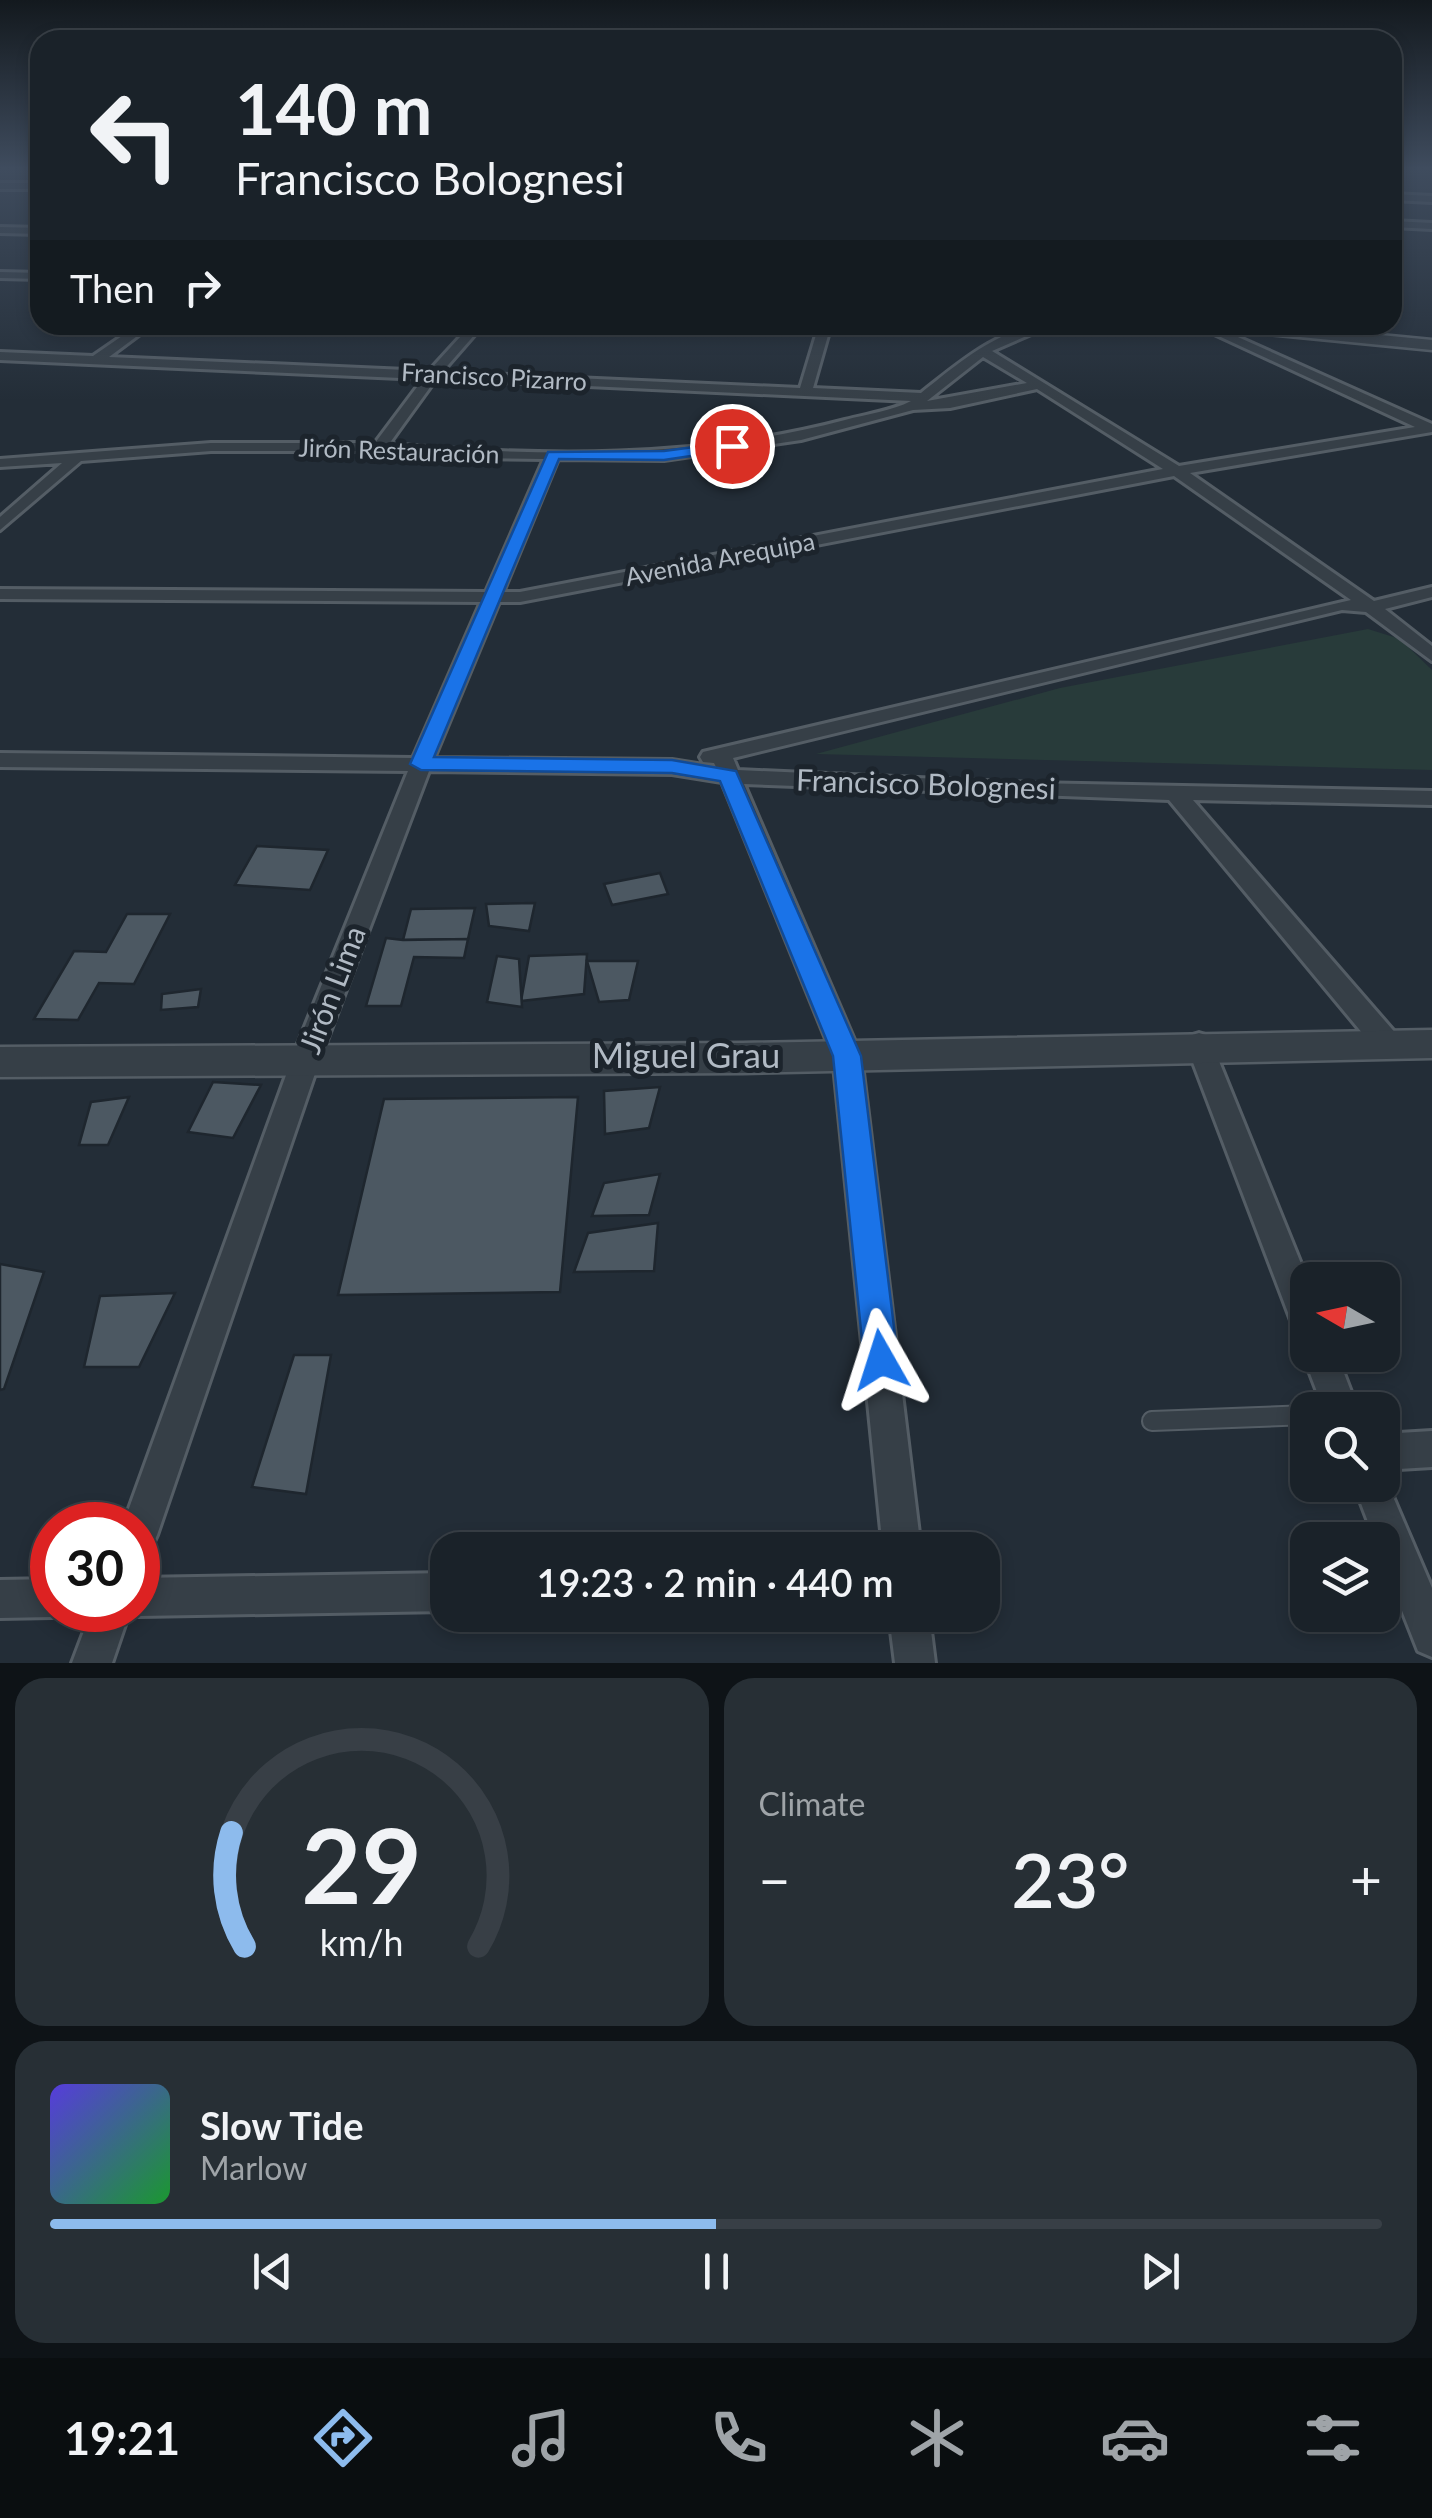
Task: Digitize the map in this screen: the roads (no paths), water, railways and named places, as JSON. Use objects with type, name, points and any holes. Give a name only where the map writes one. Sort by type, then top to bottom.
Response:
[{"type":"street","points":[[0,274],[30,276]]},
{"type":"street","points":[[95,361],[132,335]]},
{"type":"street","points":[[379,448],[468,335]]},
{"type":"street","points":[[805,392],[822,335]]},
{"type":"street","name":"Jirón Restauración","points":[[918,402],[982,351],[1021,335]]},
{"type":"street","points":[[1223,335],[1431,429]]},
{"type":"street","points":[[1335,335],[1432,344]]},
{"type":"street","points":[[982,351],[1177,471],[1349,600],[1372,607],[1432,655]]},
{"type":"street","name":"Francisco Pizarro","points":[[0,358],[434,374],[805,392],[918,402]]},
{"type":"street","name":"Jirón Restauración","points":[[0,463],[211,448],[664,456],[801,436],[918,402],[950,404],[1038,384]]},
{"type":"street","name":"Avenida Arequipa","points":[[0,594],[520,597],[1177,471],[1431,429]]},
{"type":"street","name":"Jirón Lima","points":[[150,1502],[306,1056],[421,764],[553,455]]},
{"type":"street","points":[[0,525],[77,457]]},
{"type":"street","points":[[900,1532],[847,1056],[725,765],[1432,576]]},
{"type":"street","points":[[1372,607],[1432,592]]},
{"type":"street","name":"Francisco Bolognesi","points":[[0,760],[725,765],[1031,790],[1432,798]]},
{"type":"street","points":[[1174,792],[1388,1044]]},
{"type":"street","points":[[1199,1044],[1290,1277]]},
{"type":"street","name":"Miguel Grau","points":[[0,1062],[306,1056],[847,1056],[1199,1044],[1432,1044]]},
{"type":"street","points":[[1400,1451],[1432,1450]]},
{"type":"street","points":[[1379,1502],[1432,1637]]},
{"type":"street","points":[[160,1598],[430,1592]]},
{"type":"street","points":[[0,1599],[30,1598]]},
{"type":"street","points":[[92,1663],[103,1632]]},
{"type":"street","points":[[911,1632],[915,1663]]},
{"type":"lane","points":[[1152,1421],[1290,1416]]}]
